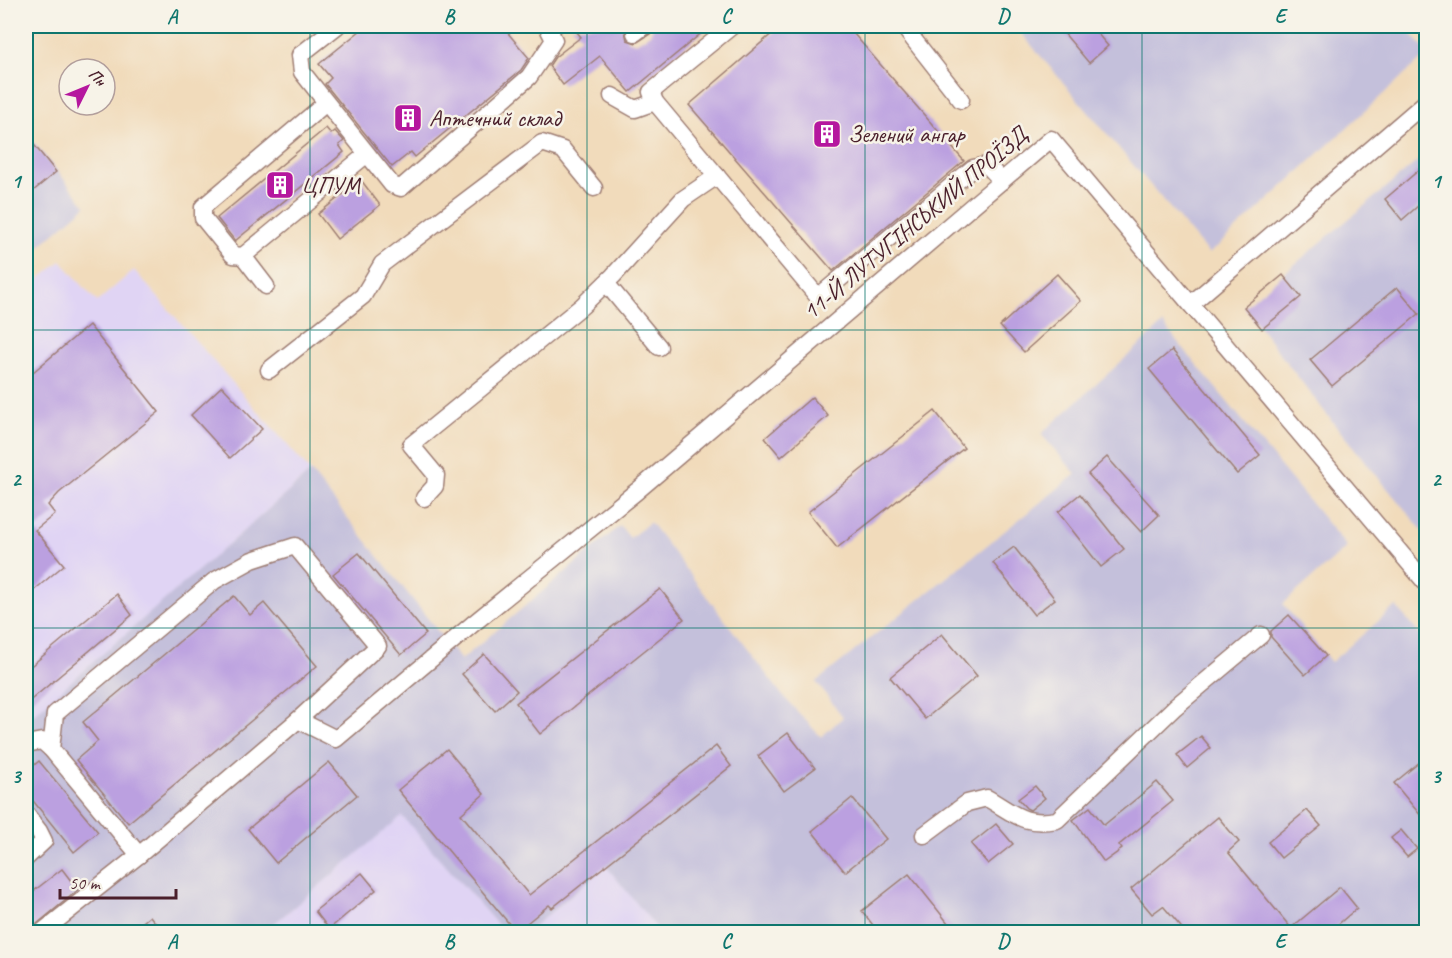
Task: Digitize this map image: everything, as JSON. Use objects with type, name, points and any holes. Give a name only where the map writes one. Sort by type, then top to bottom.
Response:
[{"type":"lane","points":[[337,26],[300,55],[302,72],[392,185],[401,188],[529,77],[554,40],[549,30],[554,26]]},
{"type":"lane","points":[[732,26],[651,92],[655,102],[818,297],[973,168],[987,165],[1002,181]]},
{"type":"lane","points":[[903,26],[961,100]]},
{"type":"lane","points":[[612,96],[635,109],[655,102]]},
{"type":"lane","points":[[1191,304],[1426,102]]},
{"type":"lane","points":[[326,103],[203,207],[203,218],[233,255],[243,256],[367,154]]},
{"type":"lane","name":"11-Й ЛУТУГІНСЬКИЙ ПРОЇЗД","points":[[298,720],[336,739],[474,623],[638,491],[1051,139],[1426,583]]},
{"type":"lane","points":[[269,370],[363,296],[382,264],[542,143],[563,150],[594,188]]},
{"type":"lane","points":[[424,498],[435,486],[436,475],[411,445],[582,306],[683,199],[717,176]]},
{"type":"lane","points":[[243,256],[266,286]]},
{"type":"lane","points":[[606,283],[659,347]]},
{"type":"lane","points":[[42,933],[139,855],[298,720],[378,646],[295,546],[252,560],[214,580],[55,714],[51,749]]},
{"type":"lane","points":[[924,835],[967,803],[987,798],[1028,822],[1040,823],[1057,820],[1175,707],[1261,635]]},
{"type":"lane","points":[[26,744],[42,741],[51,749],[139,855]]},
{"type":"lane","points":[[26,814],[44,842],[26,858]]},
{"type":"shaded area","points":[[1015,26],[1405,26],[1426,51],[1426,55],[1209,254]]},
{"type":"shaded area","points":[[26,133],[86,206],[26,258]]},
{"type":"shaded area","points":[[1426,154],[1426,535],[1335,425],[1244,307]]},
{"type":"shaded area","points":[[61,261],[97,302],[134,270],[311,472],[26,722],[26,290]]},
{"type":"shaded area","points":[[1163,324],[1347,547],[1283,604],[1331,662],[1396,606],[1426,642],[1426,925],[1418,932],[660,932],[606,866],[527,932],[504,932],[402,816],[264,932],[26,932],[26,721],[311,472],[461,660],[620,526],[630,538],[650,522],[783,696],[821,737],[843,717],[816,682],[1076,474],[1041,434]]},
{"type":"shaded area","points":[[402,815],[504,932],[264,932]]},
{"type":"shaded area","points":[[608,864],[662,932],[527,932]]},
{"type":"building","name":"Аптечний склад","points":[[366,26],[502,26],[529,58],[521,70],[415,157],[411,152],[392,167],[325,84],[331,78],[319,64]]},
{"type":"building","points":[[572,26],[621,26],[627,40],[636,43],[650,34],[654,26],[710,26],[630,92],[600,56],[563,85],[549,66],[555,57],[581,37]]},
{"type":"building","name":"Зелений ангар","points":[[781,26],[847,26],[964,161],[833,271],[689,105]]},
{"type":"building","points":[[1058,26],[1091,26],[1108,46],[1089,63]]},
{"type":"building","name":"ЦПУМ","points":[[326,128],[331,134],[335,131],[344,141],[339,145],[344,152],[235,241],[217,218]]},
{"type":"building","points":[[26,135],[56,172],[26,197]]},
{"type":"building","points":[[1426,164],[1426,199],[1402,220],[1385,199]]},
{"type":"building","points":[[361,180],[380,205],[337,239],[318,214]]},
{"type":"building","points":[[1057,274],[1081,301],[1024,352],[1000,326]]},
{"type":"building","points":[[1283,275],[1301,297],[1262,329],[1244,307]]},
{"type":"building","points":[[1397,287],[1419,314],[1332,386],[1310,360]]},
{"type":"building","points":[[89,325],[159,412],[59,493],[48,505],[55,514],[35,530],[64,565],[26,597],[26,378]]},
{"type":"building","points":[[1172,350],[1260,455],[1237,474],[1149,369]]},
{"type":"building","points":[[222,386],[262,429],[230,458],[191,415]]},
{"type":"building","points":[[812,397],[828,416],[781,457],[765,438]]},
{"type":"building","points":[[935,411],[964,448],[837,548],[808,512]]},
{"type":"building","points":[[1107,457],[1159,515],[1141,532],[1088,474]]},
{"type":"building","points":[[1080,494],[1124,549],[1101,567],[1058,512]]},
{"type":"building","points":[[1014,547],[1055,599],[1034,615],[993,563]]},
{"type":"building","points":[[359,553],[426,634],[401,655],[333,574]]},
{"type":"building","points":[[660,589],[684,619],[540,734],[516,703]]},
{"type":"building","points":[[117,594],[132,615],[26,704],[26,670]]},
{"type":"building","points":[[234,596],[250,615],[264,603],[317,666],[128,823],[76,760],[98,741],[83,722]]},
{"type":"building","points":[[1289,615],[1326,656],[1305,675],[1271,637],[1271,631]]},
{"type":"building","points":[[942,634],[977,676],[925,719],[890,677]]},
{"type":"building","points":[[484,654],[517,691],[495,711],[462,674]]},
{"type":"building","points":[[788,733],[815,768],[784,791],[758,756]]},
{"type":"building","points":[[1201,736],[1211,748],[1187,768],[1177,755]]},
{"type":"building","points":[[716,746],[731,766],[552,908],[549,905],[516,932],[398,790],[447,749],[484,794],[461,814],[529,895]]},
{"type":"building","points":[[1426,757],[1426,822],[1394,783]]},
{"type":"building","points":[[39,761],[98,832],[74,852],[26,792],[26,772]]},
{"type":"building","points":[[329,762],[357,795],[276,863],[248,829]]},
{"type":"building","points":[[1157,782],[1173,801],[1119,845],[1122,849],[1104,862],[1073,820],[1090,807],[1104,825]]},
{"type":"building","points":[[1035,786],[1045,798],[1030,810],[1018,799]]},
{"type":"building","points":[[852,798],[886,839],[845,872],[812,831]]},
{"type":"building","points":[[1307,810],[1321,826],[1281,858],[1268,842]]},
{"type":"building","points":[[1218,817],[1239,842],[1228,852],[1291,928],[1340,887],[1357,908],[1328,933],[1186,933],[1163,906],[1152,914],[1131,889]]},
{"type":"building","points":[[996,824],[1013,844],[988,864],[971,844]]},
{"type":"building","points":[[1401,830],[1417,849],[1407,857],[1391,838]]},
{"type":"building","points":[[62,869],[78,890],[26,933],[26,897]]},
{"type":"building","points":[[362,873],[376,890],[329,929],[315,911]]},
{"type":"building","points":[[909,874],[956,933],[879,933],[862,911]]},
{"type":"building","points":[[150,916],[163,933],[130,933]]},
{"type":"place","name":"Аптечний склад","points":[[408,118]]},
{"type":"place","name":"Зелений ангар","points":[[827,134]]},
{"type":"place","name":"ЦПУМ","points":[[280,185]]}]
